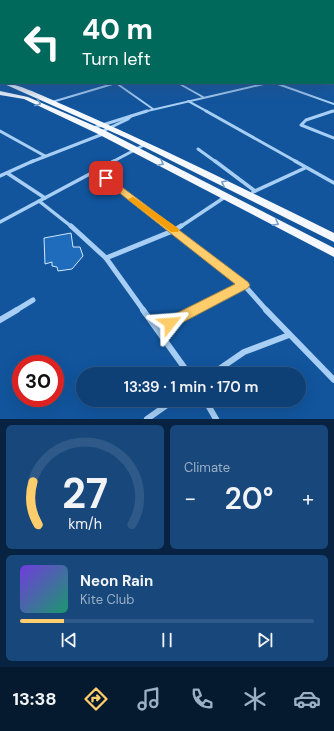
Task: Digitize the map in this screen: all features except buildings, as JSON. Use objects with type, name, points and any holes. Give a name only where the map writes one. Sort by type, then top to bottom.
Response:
[{"type":"main road","points":[[7,84],[52,102],[102,129],[134,150],[332,250]]},
{"type":"main road","points":[[1,93],[26,98],[144,145],[251,193],[334,238]]},
{"type":"street","points":[[52,102],[113,84]]},
{"type":"street","points":[[117,84],[153,109]]},
{"type":"street","points":[[180,84],[204,97]]},
{"type":"street","points":[[0,176],[131,116],[153,109],[263,84]]},
{"type":"street","points":[[278,84],[334,104]]},
{"type":"street","points":[[188,101],[334,184]]},
{"type":"street","points":[[334,111],[306,120],[301,125],[334,138]]},
{"type":"street","points":[[102,129],[128,119],[131,116]]},
{"type":"street","points":[[0,131],[45,156]]},
{"type":"street","points":[[0,222],[144,145]]},
{"type":"street","points":[[198,149],[251,193],[305,168]]},
{"type":"street","points":[[96,170],[244,285],[289,335],[334,380]]},
{"type":"street","points":[[7,173],[45,198]]},
{"type":"street","points":[[106,258],[175,230],[225,196]]},
{"type":"street","points":[[39,201],[68,223],[106,258],[184,367]]},
{"type":"street","points":[[158,330],[244,285]]},
{"type":"street","points":[[0,320],[33,300]]},
{"type":"street","points":[[222,367],[244,352],[289,335]]},
{"type":"street","points":[[147,419],[164,407]]},
{"type":"street","points":[[209,407],[216,419]]},
{"type":"slow traffic","points":[[133,199],[174,230]]},
{"type":"route","points":[[106,178],[244,285],[170,323]]}]
